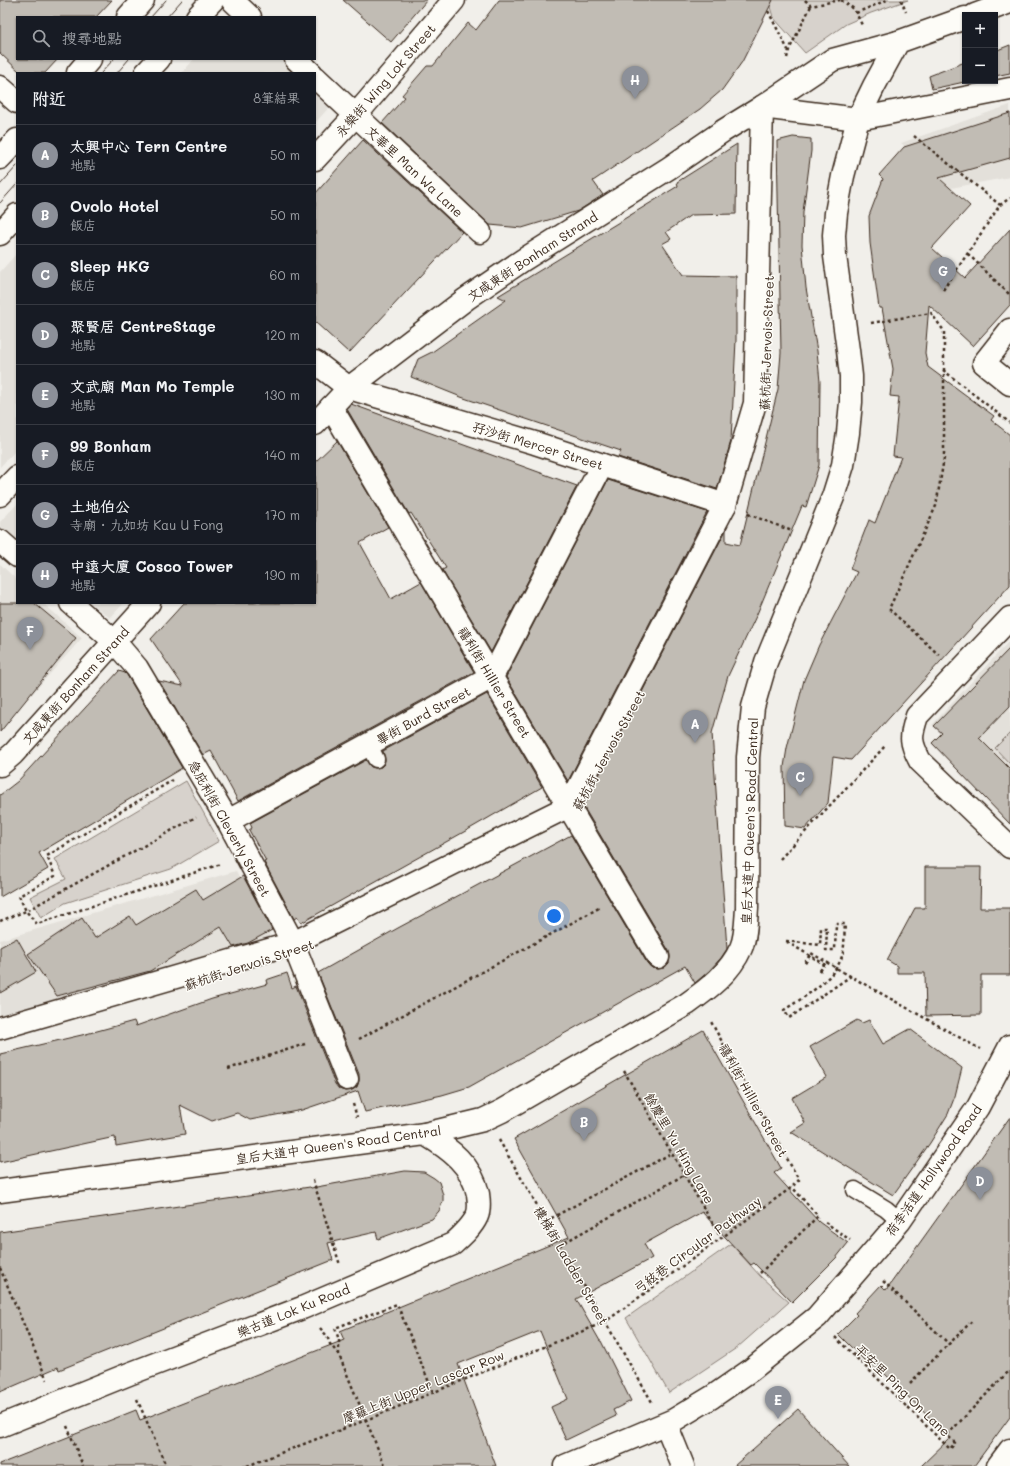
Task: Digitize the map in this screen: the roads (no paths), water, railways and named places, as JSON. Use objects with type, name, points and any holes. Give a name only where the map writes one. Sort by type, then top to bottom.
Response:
[{"type":"street","points":[[129,16],[143,0]]},
{"type":"street","points":[[198,16],[213,0]]},
{"type":"street","points":[[232,0],[249,16]]},
{"type":"street","name":"永樂街 Wing Lok Street","points":[[316,158],[356,115],[454,0]]},
{"type":"street","points":[[983,12],[1010,2]]},
{"type":"street","points":[[898,42],[962,19]]},
{"type":"street","name":"文咸東街 Bonham Strand","points":[[316,423],[349,388],[466,299],[523,260],[669,168],[722,131],[762,107],[832,60],[898,42]]},
{"type":"street","name":"皇后大道中 Queen's Road Central","points":[[0,1191],[425,1134],[483,1120],[502,1111],[687,1004],[721,977],[732,963],[741,948],[746,913],[748,757],[753,708],[766,662],[833,497],[843,465],[848,433],[851,402],[851,376],[836,275],[834,235],[836,213],[843,176],[858,119],[898,42]]},
{"type":"street","points":[[79,72],[89,60]]},
{"type":"street","points":[[147,72],[158,60]]},
{"type":"street","points":[[297,60],[310,72]]},
{"type":"street","name":"文華里 Man Wa Lane","points":[[316,78],[480,232]]},
{"type":"street","points":[[0,86],[16,101]]},
{"type":"street","points":[[762,107],[858,119],[1010,89]]},
{"type":"street","name":"蘇杭街 Jervois Street","points":[[0,1028],[293,943],[569,806],[735,509],[755,403],[762,107]]},
{"type":"street","points":[[0,158],[16,141]]},
{"type":"street","points":[[0,234],[16,216]]},
{"type":"street","points":[[1010,330],[984,363],[1010,384]]},
{"type":"street","points":[[316,363],[349,388]]},
{"type":"street","name":"孖沙街 Mercer Street","points":[[349,388],[536,443],[735,509]]},
{"type":"street","name":"禧利街 Hillier Street","points":[[331,407],[658,957]]},
{"type":"street","points":[[492,677],[602,465]]},
{"type":"street","points":[[0,495],[16,478]]},
{"type":"street","points":[[0,541],[16,555]]},
{"type":"street","name":"急庇利街 Cleverly Street","points":[[72,604],[114,641],[137,668],[223,813],[293,943],[347,1079]]},
{"type":"street","name":"文咸東街 Bonham Strand","points":[[0,765],[13,754],[148,604]]},
{"type":"street","points":[[1010,618],[917,716],[912,731],[913,746],[920,761],[1010,847]]},
{"type":"street","name":"畢街 Burd Street","points":[[223,813],[372,752],[492,677]]},
{"type":"street","name":"荷李活道 Hollywood Road","points":[[565,1466],[666,1424],[712,1397],[751,1370],[817,1317],[900,1221],[978,1107],[1010,1046]]},
{"type":"street","name":"樂古道 Lok Ku Road","points":[[0,1426],[129,1374],[302,1308],[453,1244],[467,1231],[477,1215],[479,1202],[477,1188],[468,1167],[446,1146],[425,1134]]},
{"type":"street","points":[[666,1424],[683,1466]]},
{"type":"street","points":[[998,1466],[1010,1450]]},
{"type":"lane","points":[[855,1190],[886,1209],[900,1221]]},
{"type":"tram line","points":[[152,16],[166,0]]},
{"type":"tram line","points":[[168,16],[182,0]]},
{"type":"tram line","points":[[102,72],[113,60]]},
{"type":"tram line","points":[[118,72],[128,60]]},
{"type":"tram line","points":[[0,185],[16,167]]},
{"type":"tram line","points":[[0,203],[16,185]]},
{"type":"place","name":"中遠大廈 Cosco Tower","points":[[635,99]]},
{"type":"place","name":"土地伯公","points":[[943,290]]},
{"type":"place","name":"99 Bonham","points":[[30,650]]},
{"type":"place","name":"太興中心 Tern Centre","points":[[695,743]]},
{"type":"place","name":"Sleep HKG","points":[[800,796]]},
{"type":"place","name":"Ovolo Hotel","points":[[584,1141]]},
{"type":"place","name":"聚賢居 CentreStage","points":[[980,1200]]},
{"type":"place","name":"文武廟 Man Mo Temple","points":[[778,1419]]}]
